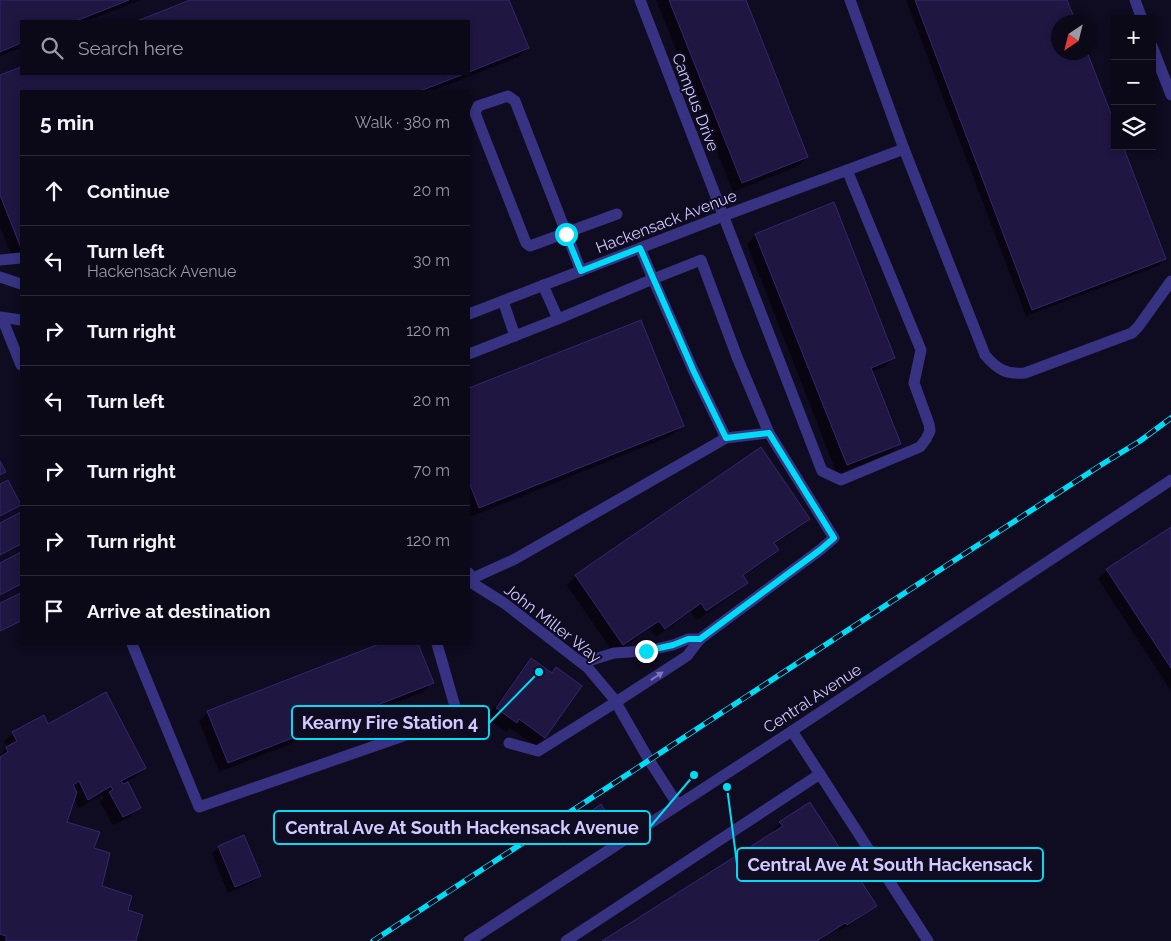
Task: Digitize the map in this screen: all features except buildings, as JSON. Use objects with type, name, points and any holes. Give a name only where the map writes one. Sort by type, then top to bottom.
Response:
[{"type":"street","name":"Campus Drive","points":[[640,0],[822,471],[840,480],[920,446],[926,440],[930,431],[914,383],[921,350],[847,170]]},
{"type":"street","points":[[850,0],[904,149],[986,355],[995,366],[1014,374],[1025,373],[1132,333],[1171,281]]},
{"type":"street","points":[[1135,0],[1141,15]]},
{"type":"street","points":[[1156,56],[1171,95]]},
{"type":"street","points":[[581,271],[566,234],[516,101],[508,96],[478,106],[475,113],[526,244],[530,246],[566,234],[617,214]]},
{"type":"street","name":"Hackensack Avenue","points":[[470,314],[723,216],[904,149]]},
{"type":"street","points":[[640,248],[694,372],[726,438]]},
{"type":"street","points":[[0,260],[20,258]]},
{"type":"street","points":[[470,354],[701,260],[737,357],[769,433],[834,538],[700,639],[687,656],[616,702],[538,751],[509,743]]},
{"type":"street","points":[[0,277],[20,284]]},
{"type":"street","points":[[543,285],[558,319]]},
{"type":"street","points":[[502,301],[515,336]]},
{"type":"street","points":[[20,320],[1,318],[20,363]]},
{"type":"street","points":[[470,576],[515,559],[726,438],[769,433]]},
{"type":"street","name":"Central Avenue","points":[[469,941],[792,731],[1171,480]]},
{"type":"street","name":"John Miller Way","points":[[470,576],[472,583],[504,604],[588,668],[616,702],[649,760],[678,805]]},
{"type":"street","points":[[582,663],[614,653],[646,651],[673,645],[688,639],[700,639]]},
{"type":"street","points":[[132,645],[199,807],[458,717],[437,645]]},
{"type":"street","points":[[792,731],[928,941]]},
{"type":"street","points":[[566,941],[820,774]]},
{"type":"railway","points":[[373,941],[1140,441],[1171,418]]},
{"type":"place","name":"Kearny Fire Station 4","points":[[539,672]]},
{"type":"place","name":"Central Ave At South Hackensack Avenue","points":[[694,775]]},
{"type":"place","name":"Central Ave At South Hackensack","points":[[727,787]]},
{"type":"route","points":[[566,234],[581,271],[640,248],[694,372],[726,438],[769,433],[834,538],[700,639],[688,639],[673,645],[646,651]]}]
